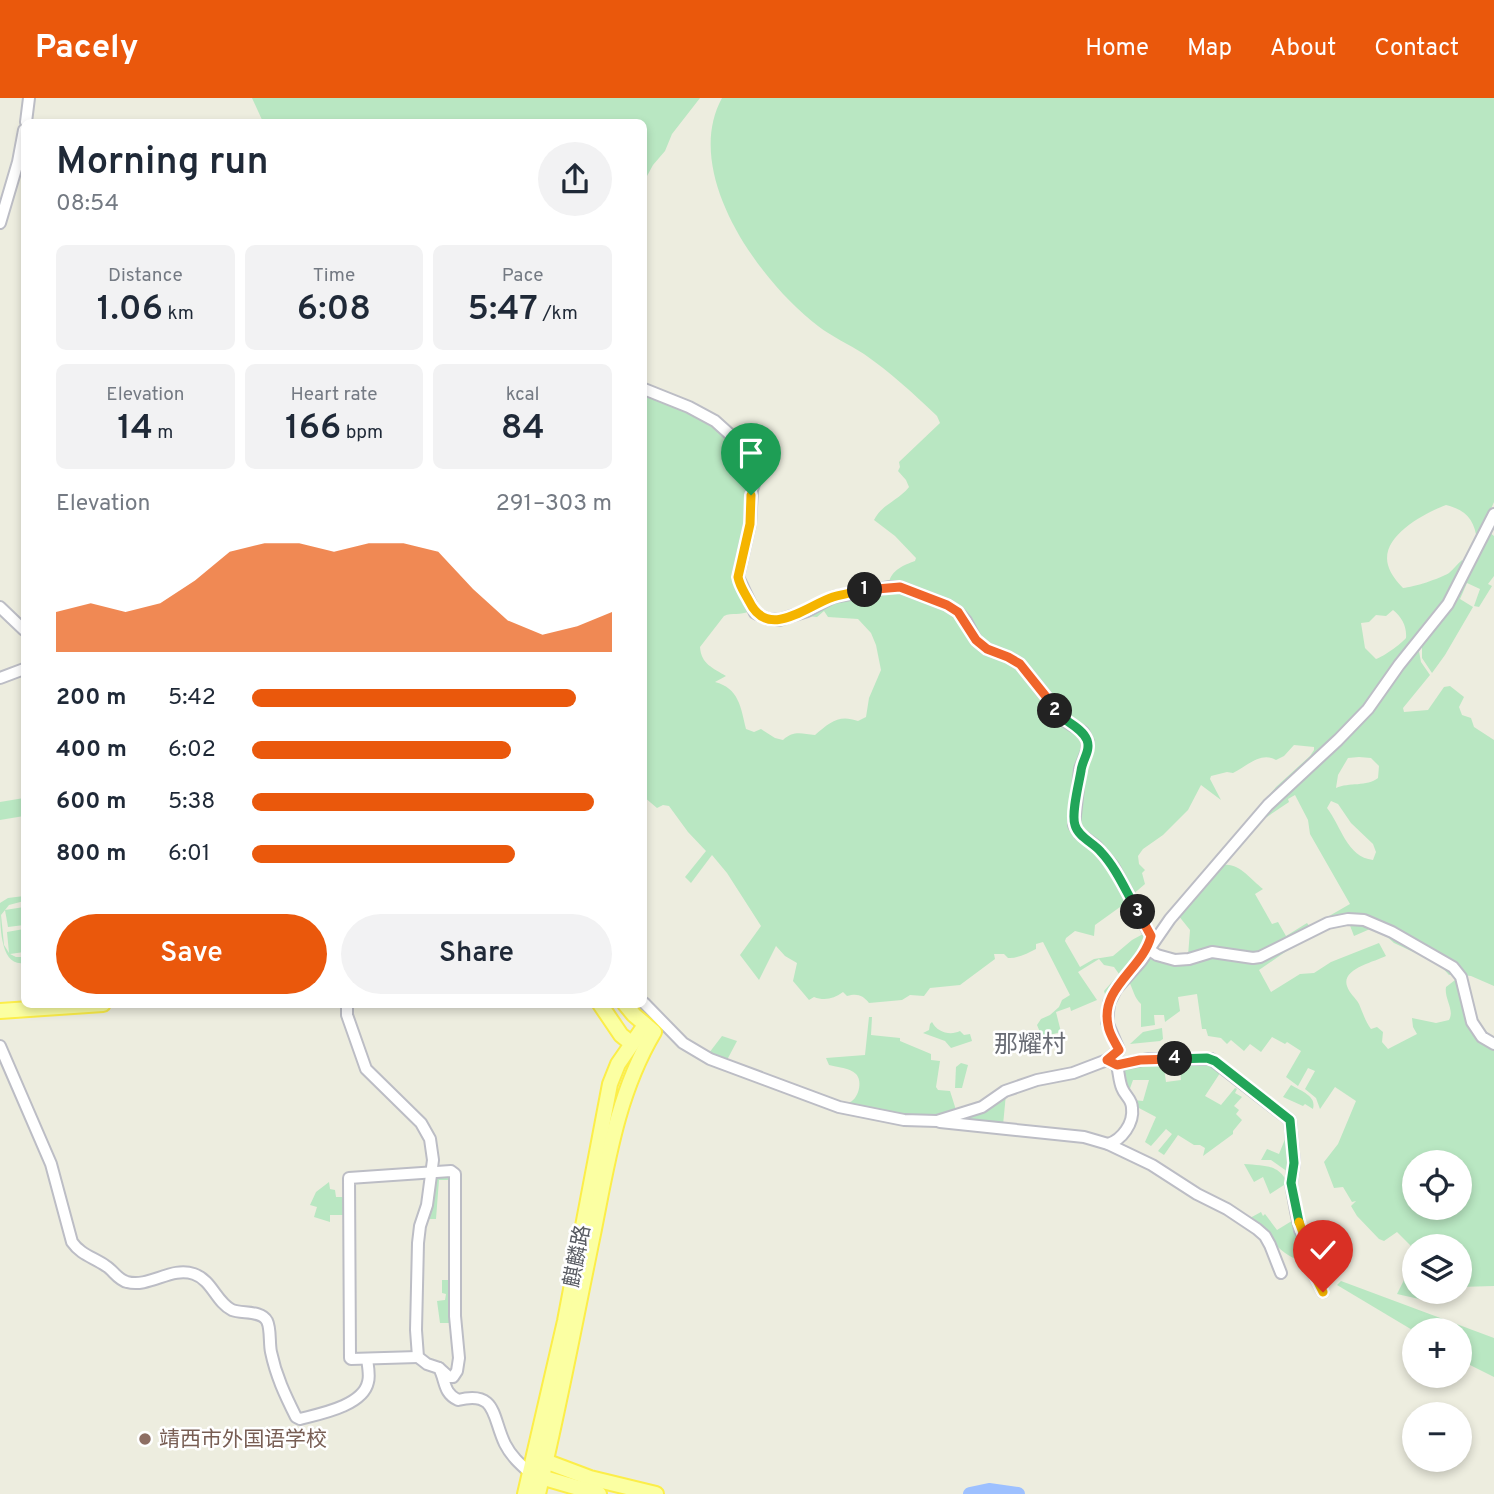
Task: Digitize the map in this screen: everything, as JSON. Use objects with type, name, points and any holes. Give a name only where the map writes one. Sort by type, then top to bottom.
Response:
[{"type":"main road","points":[[0,1010],[24,1008]]},
{"type":"main road","points":[[0,1010],[34,1008]]},
{"type":"main road","points":[[603,1008],[621,1034],[631,1043]]},
{"type":"main road","points":[[629,1008],[650,1028]]},
{"type":"main road","name":"麒麟路","points":[[525,1494],[536,1475],[540,1459],[610,1084],[631,1043],[650,1028]]},
{"type":"main road","name":"麒麟路","points":[[540,1459],[551,1442],[613,1136],[627,1086],[650,1028]]},
{"type":"main road","points":[[540,1459],[590,1478],[656,1494]]},
{"type":"main road","points":[[536,1475],[599,1494]]},
{"type":"main road","name":"麒麟路","points":[[536,1475],[538,1494]]},
{"type":"street","points":[[26,119],[29,98]]},
{"type":"street","points":[[0,223],[21,146]]},
{"type":"street","points":[[647,390],[715,421],[755,462],[758,472],[752,490],[750,524],[738,577],[755,613],[768,619],[779,620],[807,611],[834,597],[865,590],[900,587],[958,612],[976,640],[987,649],[1020,664],[1062,719],[1083,732],[1088,742],[1080,769],[1074,824],[1080,834],[1096,846],[1113,866],[1151,936],[1149,945],[1116,989],[1109,1003],[1107,1023],[1119,1050],[1112,1063],[1120,1085],[1131,1101],[1133,1111],[1124,1134],[1108,1144]]},
{"type":"street","points":[[1116,989],[1170,919],[1268,804],[1368,709],[1448,604],[1494,514]]},
{"type":"street","points":[[0,607],[21,627]]},
{"type":"street","points":[[0,678],[21,670]]},
{"type":"street","points":[[1148,949],[1157,955],[1175,960],[1212,952],[1260,957],[1328,923],[1348,919],[1364,920],[1392,932],[1453,967],[1461,977],[1472,1022],[1482,1037],[1494,1044]]},
{"type":"street","points":[[647,1006],[683,1043],[709,1059],[855,1112],[904,1120],[937,1121],[1084,1137],[1108,1144],[1152,1165],[1257,1229],[1270,1245],[1280,1273]]},
{"type":"street","points":[[347,1008],[366,1069],[413,1114],[428,1133],[432,1151],[432,1173],[418,1243],[418,1357]]},
{"type":"street","points":[[0,1046],[51,1164],[72,1242],[79,1252],[107,1267],[127,1282],[138,1283],[172,1273],[194,1274],[201,1277],[230,1309],[262,1316],[267,1321],[271,1353],[279,1383],[296,1417],[300,1419],[336,1409],[360,1394],[369,1381],[367,1359]]},
{"type":"street","points":[[937,1121],[982,1107],[1005,1091],[1038,1080],[1112,1063],[1148,1059],[1211,1059],[1290,1120],[1294,1163],[1291,1178],[1296,1211],[1300,1230],[1305,1238],[1306,1258],[1323,1292]]},
{"type":"street","points":[[453,1171],[457,1182],[455,1316],[459,1358],[453,1377],[418,1357],[352,1360],[349,1356],[349,1178],[432,1173],[453,1171]]},
{"type":"street","points":[[439,1368],[451,1397],[457,1401],[476,1396],[489,1405],[510,1454],[536,1475]]},
{"type":"green space","points":[[252,98],[700,98],[672,134],[665,151],[647,176],[647,119],[262,119]]},
{"type":"green space","points":[[722,98],[1494,98],[1494,502],[1477,541],[1474,527],[1468,517],[1446,505],[1416,520],[1397,535],[1387,554],[1388,565],[1403,588],[1439,578],[1449,573],[1462,560],[1464,563],[1443,605],[1354,719],[1260,806],[1276,787],[1310,756],[1314,747],[1294,745],[1276,760],[1259,758],[1233,773],[1211,776],[1221,800],[1201,785],[1188,810],[1138,856],[1139,864],[1145,870],[1142,873],[1145,884],[1131,896],[1082,833],[1076,813],[1089,752],[1074,724],[1032,678],[988,648],[958,611],[889,583],[895,571],[916,558],[895,536],[874,520],[881,510],[909,487],[898,471],[899,462],[940,423],[937,416],[892,375],[864,354],[829,334],[796,307],[751,254],[733,224],[719,191],[712,159],[712,128]],"holes":[[[1393,610],[1405,626],[1406,638],[1376,659],[1365,648],[1361,623],[1369,622],[1376,615],[1386,616]]]},
{"type":"green space","points":[[647,391],[715,423],[755,466],[740,561],[750,611],[724,616],[700,647],[705,662],[726,676],[715,682],[729,689],[738,700],[746,729],[754,732],[761,729],[783,740],[795,734],[815,735],[840,719],[858,721],[866,717],[869,698],[881,670],[871,633],[858,619],[828,617],[824,611],[817,617],[806,616],[819,606],[890,588],[956,613],[975,640],[1008,658],[1087,742],[1072,825],[1103,855],[1127,902],[1095,925],[1094,936],[1075,931],[1066,938],[1065,941],[1080,967],[1094,959],[1113,956],[1132,940],[1147,934],[1141,951],[1110,995],[1104,991],[1119,974],[1114,967],[1104,965],[1099,959],[1078,972],[1097,1000],[1071,1011],[1070,1007],[1056,1012],[1061,1032],[1042,1037],[1037,1025],[1041,1019],[1050,1015],[1062,1000],[1070,995],[1043,942],[1036,944],[1036,949],[1015,958],[994,954],[995,959],[960,985],[930,988],[924,996],[910,995],[902,1000],[869,1003],[860,995],[847,996],[843,992],[829,999],[814,997],[809,1000],[793,981],[797,963],[785,956],[776,946],[759,980],[740,955],[761,926],[727,873],[712,855],[691,883],[685,877],[706,851],[669,806],[657,808],[647,800]]},
{"type":"green space","points":[[1490,533],[1494,536],[1494,576],[1488,584],[1492,586],[1479,607],[1474,606],[1480,589],[1467,583],[1460,599],[1473,607],[1432,673],[1422,658],[1422,644]]},
{"type":"green space","points":[[1418,646],[1421,662],[1430,675],[1403,708],[1404,712],[1428,710],[1444,687],[1450,686],[1464,697],[1459,707],[1462,715],[1471,718],[1474,727],[1494,740],[1494,986],[1462,975],[1358,917],[1260,956],[1188,956],[1190,930],[1178,915],[1220,866],[1238,868],[1263,889],[1255,894],[1272,924],[1278,922],[1286,936],[1307,923],[1310,927],[1350,904],[1310,834],[1308,820],[1295,795],[1258,823]],"holes":[[[1348,758],[1371,758],[1379,766],[1378,778],[1369,783],[1336,788],[1338,775]],[[1331,801],[1338,804],[1351,823],[1373,844],[1376,852],[1373,860],[1357,853],[1346,840],[1327,808]]]},
{"type":"green space","points":[[21,798],[21,816],[0,820],[0,802]]},
{"type":"green space","points":[[21,896],[21,902],[9,905],[1,915],[4,945],[9,953],[7,932],[21,930],[21,952],[10,954],[21,957],[21,963],[10,959],[6,952],[3,943],[1,933],[0,903],[8,898]]},
{"type":"green space","points":[[21,907],[21,925],[8,927],[5,910]]},
{"type":"green space","points":[[1363,921],[1456,973],[1449,975],[1439,964],[1394,943],[1382,932],[1370,929],[1354,936],[1349,923],[1337,927],[1335,922]]},
{"type":"green space","points":[[1298,943],[1259,970],[1271,992],[1300,974],[1314,973],[1331,962],[1379,943],[1386,956],[1354,971],[1346,980],[1348,989],[1371,1029],[1377,1027],[1383,1032],[1382,1042],[1388,1049],[1417,1034],[1412,1018],[1436,1023],[1449,1020],[1451,1012],[1446,987],[1459,977],[1466,1008],[1494,1046],[1494,1286],[1472,1287],[1472,1234],[1402,1234],[1402,1237],[1397,1232],[1384,1241],[1357,1216],[1351,1206],[1356,1201],[1352,1202],[1343,1187],[1334,1188],[1324,1162],[1338,1144],[1356,1101],[1335,1087],[1320,1109],[1316,1098],[1305,1089],[1315,1071],[1308,1068],[1298,1086],[1286,1077],[1301,1051],[1272,1037],[1261,1052],[1250,1044],[1244,1051],[1231,1040],[1227,1044],[1221,1038],[1208,1036],[1206,1029],[1202,1029],[1197,994],[1178,997],[1180,1011],[1165,1022],[1164,1015],[1154,1015],[1155,1025],[1141,1027],[1141,1004],[1128,980],[1147,954],[1156,957],[1207,954],[1252,960]]},
{"type":"green space","points":[[869,1017],[872,1017],[871,1035],[900,1038],[900,1041],[931,1054],[931,1060],[940,1061],[936,1087],[938,1090],[950,1091],[956,1110],[926,1115],[893,1115],[861,1109],[832,1099],[846,1103],[852,1101],[859,1090],[859,1081],[853,1072],[829,1065],[826,1058],[865,1055]]},
{"type":"green space","points":[[932,1022],[944,1032],[960,1031],[964,1035],[970,1034],[972,1041],[951,1048],[945,1041],[923,1033],[929,1030]]},
{"type":"green space","points":[[1162,1028],[1163,1039],[1160,1041],[1130,1044],[1143,1032]]},
{"type":"green space","points":[[722,1036],[737,1041],[727,1060],[709,1053]]},
{"type":"green space","points":[[1163,1061],[1166,1082],[1181,1080],[1179,1061],[1208,1061],[1222,1070],[1205,1096],[1221,1105],[1235,1088],[1235,1093],[1242,1097],[1234,1106],[1239,1110],[1236,1114],[1242,1120],[1233,1134],[1203,1156],[1205,1148],[1178,1135],[1164,1155],[1158,1151],[1172,1134],[1166,1129],[1151,1146],[1145,1142],[1156,1117],[1137,1107],[1133,1100],[1143,1101],[1149,1080],[1133,1080],[1128,1094],[1123,1070],[1130,1065]]},
{"type":"green space","points":[[961,1063],[968,1065],[962,1088],[955,1088],[956,1067]]},
{"type":"green space","points":[[1291,1085],[1310,1097],[1314,1104],[1313,1109],[1283,1097]]},
{"type":"green space","points":[[1006,1094],[1003,1125],[990,1121],[957,1121]]},
{"type":"green space","points":[[1290,1127],[1291,1152],[1288,1172],[1271,1160],[1261,1160],[1267,1149],[1279,1154]]},
{"type":"green space","points":[[1244,1164],[1275,1169],[1284,1178],[1291,1195],[1284,1185],[1270,1194],[1263,1177],[1254,1182]]},
{"type":"green space","points":[[453,1174],[455,1180],[439,1180],[436,1219],[425,1219],[435,1176]]},
{"type":"green space","points":[[329,1182],[336,1197],[347,1197],[346,1215],[330,1215],[330,1222],[314,1217],[317,1207],[310,1205],[316,1192]]},
{"type":"green space","points":[[1261,1212],[1277,1230],[1295,1219],[1301,1244],[1300,1260],[1280,1249],[1250,1218]]},
{"type":"green space","points":[[442,1280],[454,1280],[454,1323],[440,1323],[437,1301],[445,1300],[446,1294],[442,1293]]},
{"type":"green space","points":[[1341,1281],[1440,1318],[1402,1318],[1402,1324],[1337,1285]]},
{"type":"green space","points":[[1472,1330],[1494,1338],[1494,1377],[1472,1366]]},
{"type":"waterway","points":[[970,1494],[989,1490],[1018,1494]]},
{"type":"place","name":"靖西市外国语学校","points":[[145,1439]]},
{"type":"district","name":"那耀村","points":[[1030,1044]]},
{"type":"route","points":[[751,495],[750,524],[738,577],[755,613],[768,619],[779,620],[807,611],[834,597],[865,590],[900,587],[958,612],[976,640],[995,654],[1020,664],[1055,712],[1083,732],[1088,742],[1085,760],[1080,769],[1074,824],[1080,834],[1096,846],[1113,866],[1151,936],[1149,945],[1118,984],[1109,1003],[1107,1023],[1119,1050],[1107,1060],[1123,1065],[1148,1059],[1211,1059],[1290,1120],[1294,1149],[1291,1178],[1300,1230],[1305,1238],[1304,1253],[1323,1292]]}]
